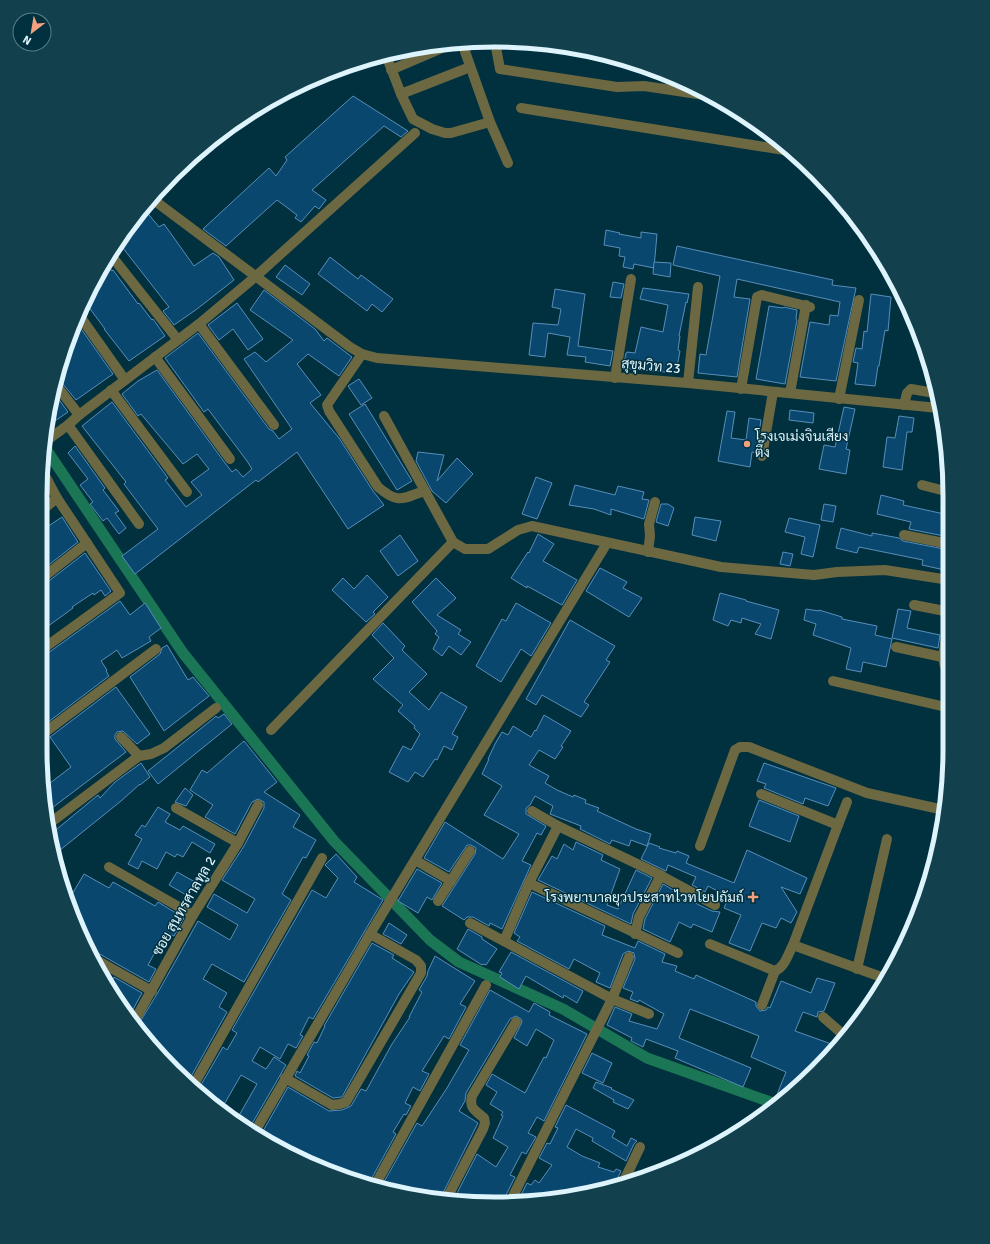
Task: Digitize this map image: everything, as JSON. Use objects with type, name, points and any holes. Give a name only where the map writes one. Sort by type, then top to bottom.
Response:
[{"type":"street","points":[[496,47],[500,69],[617,87],[644,86],[691,92]]},
{"type":"street","points":[[464,48],[490,122],[508,162]]},
{"type":"street","points":[[391,70],[434,51]]},
{"type":"street","points":[[388,60],[413,119],[444,133],[451,133],[490,122]]},
{"type":"street","points":[[401,94],[465,68]]},
{"type":"street","points":[[520,108],[779,149]]},
{"type":"street","points":[[51,437],[199,324],[255,277],[415,133]]},
{"type":"street","points":[[156,202],[255,277],[362,354],[327,404],[329,410],[378,487],[389,497],[401,499],[424,491]]},
{"type":"street","points":[[114,260],[178,340]]},
{"type":"street","points":[[615,378],[631,278]]},
{"type":"street","points":[[688,384],[698,287]]},
{"type":"street","points":[[741,389],[757,297],[762,295],[808,306],[790,394]]},
{"type":"street","points":[[839,399],[859,300]]},
{"type":"street","points":[[82,321],[125,380]]},
{"type":"street","points":[[199,324],[274,425]]},
{"type":"street","name":"สุขุมวิท 23","points":[[362,354],[377,358],[688,384],[934,408]]},
{"type":"street","points":[[155,357],[230,458]]},
{"type":"street","points":[[904,405],[907,393],[911,389],[931,392]]},
{"type":"street","points":[[60,390],[79,415]]},
{"type":"street","points":[[111,390],[187,492]]},
{"type":"street","points":[[762,456],[773,392]]},
{"type":"street","points":[[384,416],[453,542],[465,549],[488,549],[518,530],[532,526],[721,567],[814,575],[837,572],[886,570],[943,579]]},
{"type":"street","points":[[68,425],[139,524]]},
{"type":"street","points":[[47,646],[120,593],[57,498],[48,480]]},
{"type":"street","points":[[922,485],[943,490]]},
{"type":"street","points":[[47,506],[57,498]]},
{"type":"street","points":[[648,552],[650,524],[654,502]]},
{"type":"street","points":[[904,535],[943,543]]},
{"type":"street","points":[[271,730],[453,542]]},
{"type":"street","points":[[47,574],[87,543]]},
{"type":"street","points":[[257,1128],[370,934],[607,543]]},
{"type":"street","points":[[914,604],[943,610]]},
{"type":"street","points":[[896,647],[942,657],[943,653]]},
{"type":"street","points":[[47,731],[156,649]]},
{"type":"street","points":[[833,681],[943,706]]},
{"type":"street","points":[[53,820],[139,756],[151,754],[164,748],[216,708]]},
{"type":"street","points":[[121,737],[139,756]]},
{"type":"street","points":[[700,846],[735,750],[740,747],[749,747],[867,793],[939,809]]},
{"type":"street","points":[[761,794],[838,825]]},
{"type":"street","points":[[762,1005],[775,971],[783,964],[793,945],[847,802]]},
{"type":"street","name":"ซอย สุนทรศาลทูล 2","points":[[137,1017],[193,915],[238,843],[258,805]]},
{"type":"street","points":[[176,808],[238,843]]},
{"type":"street","points":[[532,811],[558,826],[661,875],[715,905]]},
{"type":"street","points":[[504,941],[529,883],[558,826]]},
{"type":"street","points":[[857,969],[887,839]]},
{"type":"street","points":[[438,900],[470,851]]},
{"type":"street","points":[[195,1082],[322,858]]},
{"type":"street","points":[[415,860],[451,881]]},
{"type":"street","points":[[108,867],[193,915]]},
{"type":"street","points":[[635,934],[639,917],[661,875]]},
{"type":"street","points":[[529,883],[678,954]]},
{"type":"street","points":[[470,923],[612,999],[649,1014]]},
{"type":"street","points":[[285,1078],[332,1105],[346,1102],[421,973],[421,966],[416,960],[370,934]]},
{"type":"street","points":[[710,944],[775,971]]},
{"type":"street","points":[[793,945],[881,977]]},
{"type":"street","points":[[513,1196],[612,999],[629,957]]},
{"type":"street","points":[[101,963],[152,991]]},
{"type":"street","points":[[377,1181],[486,985]]},
{"type":"street","points":[[823,1017],[842,1032]]},
{"type":"street","points":[[449,1194],[485,1123],[484,1118],[472,1108],[470,1102],[472,1096],[516,1022]]},
{"type":"street","points":[[626,1177],[640,1147]]},
{"type":"building","points":[[353,96],[408,131],[401,137],[384,126],[312,190],[326,200],[319,209],[315,206],[301,222],[295,218],[297,215],[277,200],[226,246],[203,229],[269,168],[276,176],[287,160],[285,157]]},
{"type":"building","points":[[147,213],[159,227],[164,224],[194,266],[213,253],[219,257],[234,280],[174,325],[163,311],[169,307],[122,247]]},
{"type":"building","points":[[606,230],[641,238],[641,232],[657,234],[654,268],[634,264],[633,269],[623,267],[625,257],[619,256],[620,248],[604,245]]},
{"type":"building","points":[[677,246],[833,280],[832,285],[856,288],[836,381],[800,377],[810,322],[829,325],[830,315],[838,316],[840,302],[737,279],[734,297],[750,299],[737,377],[698,373],[700,354],[706,355],[720,276],[673,265]]},
{"type":"building","points":[[330,257],[358,279],[361,275],[393,299],[382,312],[372,304],[367,311],[318,274]]},
{"type":"building","points":[[654,262],[671,263],[670,277],[653,274]]},
{"type":"building","points":[[285,265],[310,284],[302,295],[276,277]]},
{"type":"building","points":[[109,267],[112,271],[113,270],[138,304],[139,303],[152,320],[153,319],[165,336],[129,361],[89,307]]},
{"type":"building","points":[[613,282],[624,284],[621,298],[610,297]]},
{"type":"building","points":[[643,288],[689,294],[679,336],[678,350],[680,351],[676,373],[623,368],[626,353],[635,353],[641,327],[663,332],[668,305],[640,299]]},
{"type":"building","points":[[555,289],[585,294],[578,346],[613,351],[610,366],[585,362],[586,357],[567,355],[570,337],[548,333],[545,357],[529,355],[533,323],[558,325],[561,309],[552,307]]},
{"type":"building","points":[[264,290],[315,329],[324,341],[327,338],[352,357],[339,376],[308,354],[297,364],[321,395],[310,403],[339,438],[373,491],[384,505],[348,529],[297,452],[258,482],[256,480],[135,574],[122,556],[158,529],[124,484],[126,482],[82,426],[112,402],[168,478],[165,480],[186,507],[202,495],[191,482],[209,469],[197,454],[183,464],[141,414],[138,416],[122,394],[138,381],[157,370],[232,472],[236,469],[243,477],[252,469],[247,461],[208,409],[204,412],[165,358],[198,333],[269,429],[273,431],[279,439],[292,429],[244,359],[255,352],[266,362],[293,340],[250,310]]},
{"type":"building","points":[[871,294],[891,297],[888,331],[885,330],[875,386],[855,384],[858,363],[853,362],[856,348],[862,349],[864,331],[867,332]]},
{"type":"building","points":[[237,303],[263,339],[248,350],[233,329],[219,340],[208,325]]},
{"type":"building","points":[[769,306],[797,310],[797,320],[785,384],[756,379]]},
{"type":"building","points":[[80,327],[113,374],[76,400],[61,382]]},
{"type":"building","points":[[359,379],[372,398],[361,405],[348,386]]},
{"type":"building","points":[[58,398],[68,412],[54,422]]},
{"type":"building","points":[[365,404],[412,481],[397,490],[349,414]]},
{"type":"building","points":[[844,407],[855,409],[846,449],[850,450],[846,474],[819,469],[824,445],[835,447]]},
{"type":"building","points":[[790,410],[814,413],[813,423],[789,420]]},
{"type":"building","name":"โรงเจเม่งจินเสียง ตึ๊ง","points":[[727,411],[735,412],[731,438],[746,440],[749,418],[761,420],[756,453],[752,452],[750,467],[718,461]]},
{"type":"building","points":[[899,416],[914,418],[912,432],[907,432],[902,470],[883,467],[887,437],[895,438]]},
{"type":"building","points":[[75,446],[105,488],[103,490],[119,511],[115,513],[126,528],[119,534],[107,518],[103,521],[90,504],[93,502],[80,485],[88,479],[68,453]]},
{"type":"building","points":[[418,452],[444,455],[437,481],[457,458],[473,474],[446,503],[432,491],[416,461]]},
{"type":"building","points":[[536,477],[552,483],[537,519],[522,514]]},
{"type":"building","points":[[575,485],[615,495],[618,486],[644,492],[642,499],[649,500],[644,519],[611,509],[611,515],[594,509],[569,505]]},
{"type":"building","points":[[881,495],[904,501],[903,505],[943,514],[943,536],[909,529],[911,522],[877,514]]},
{"type":"building","points":[[661,504],[668,504],[674,508],[668,526],[656,522]]},
{"type":"building","points":[[824,504],[836,506],[833,522],[821,520]]},
{"type":"building","points":[[62,517],[78,542],[47,566],[47,527]]},
{"type":"building","points":[[695,517],[721,521],[716,541],[692,535]]},
{"type":"building","points":[[789,518],[820,525],[813,557],[801,554],[805,537],[785,532]]},
{"type":"building","points":[[841,528],[872,536],[872,533],[899,538],[903,541],[943,549],[943,570],[922,565],[923,560],[859,547],[857,553],[836,548]]},
{"type":"building","points":[[538,534],[554,544],[543,561],[577,580],[562,605],[527,586],[527,588],[511,578],[528,552],[529,553]]},
{"type":"building","points":[[400,535],[418,561],[398,576],[380,551]]},
{"type":"building","points":[[783,552],[793,554],[790,566],[780,564]]},
{"type":"building","points":[[85,553],[111,591],[105,596],[101,590],[94,595],[93,593],[47,627],[47,582]]},
{"type":"building","points":[[600,568],[627,582],[623,588],[642,598],[629,617],[586,591]]},
{"type":"building","points":[[367,575],[388,597],[373,612],[375,614],[366,622],[332,590],[343,578],[354,589]]},
{"type":"building","points":[[436,578],[456,598],[437,615],[461,630],[458,634],[471,642],[461,655],[449,646],[442,656],[433,649],[439,637],[435,634],[437,631],[412,602]]},
{"type":"building","points":[[720,593],[779,610],[771,639],[755,634],[761,624],[742,618],[741,623],[731,620],[728,626],[713,620]]},
{"type":"building","points":[[120,601],[130,615],[145,603],[161,628],[149,637],[151,641],[122,658],[117,650],[101,661],[109,676],[47,723],[47,654]]},
{"type":"building","points":[[516,603],[551,623],[531,656],[521,649],[501,682],[476,666],[502,619],[506,621]]},
{"type":"building","points":[[806,609],[819,610],[842,617],[842,619],[877,626],[875,635],[892,639],[886,667],[863,662],[861,672],[846,669],[851,648],[813,635],[816,624],[804,620]]},
{"type":"building","points":[[898,609],[911,611],[907,628],[940,635],[938,648],[892,638]]},
{"type":"building","points":[[570,620],[615,646],[606,660],[610,662],[584,702],[589,705],[581,717],[542,695],[536,705],[526,699]]},
{"type":"building","points":[[383,623],[405,646],[402,650],[427,674],[409,692],[429,710],[441,692],[467,707],[452,734],[458,737],[452,750],[444,746],[437,760],[435,759],[423,777],[415,772],[408,782],[389,772],[403,746],[411,750],[420,734],[414,728],[415,726],[398,711],[403,705],[373,679],[394,658],[372,635]]},
{"type":"building","points":[[167,645],[188,680],[193,677],[209,696],[164,731],[130,677],[160,654],[162,648]]},
{"type":"building","points":[[116,687],[150,734],[137,744],[123,731],[117,732],[115,739],[126,752],[51,809],[49,784],[71,767],[50,737]]},
{"type":"building","points":[[224,714],[232,724],[158,784],[148,771],[216,716],[218,718]]},
{"type":"building","points":[[544,715],[571,731],[561,746],[563,747],[555,759],[539,750],[529,765],[549,776],[545,783],[557,790],[573,797],[574,795],[586,800],[585,803],[599,808],[597,811],[636,829],[651,834],[647,846],[631,840],[629,846],[612,840],[610,844],[580,829],[581,826],[550,814],[553,806],[535,796],[530,805],[526,808],[526,814],[546,826],[541,835],[537,833],[522,861],[531,865],[502,929],[490,923],[489,926],[473,917],[467,917],[464,920],[442,906],[475,854],[476,848],[471,845],[467,845],[449,872],[424,858],[445,822],[503,859],[519,834],[484,815],[502,786],[482,774],[502,732],[508,735],[513,726],[531,737],[535,730],[536,731]]},
{"type":"building","points":[[244,741],[277,782],[264,792],[300,815],[293,827],[316,840],[306,858],[303,857],[282,894],[291,900],[244,982],[212,964],[203,979],[227,993],[219,1007],[227,1012],[191,1077],[178,1066],[140,1022],[198,921],[230,940],[238,925],[207,907],[214,894],[247,913],[255,899],[222,880],[244,846],[264,808],[264,802],[258,799],[252,802],[235,834],[205,817],[213,805],[190,790],[202,770],[207,773]]},
{"type":"building","points":[[141,763],[150,777],[59,851],[55,831],[98,795],[100,798],[115,782]]},
{"type":"building","points":[[764,763],[836,788],[828,806],[805,798],[803,804],[764,788],[766,784],[757,781]]},
{"type":"building","points":[[185,788],[193,795],[186,806],[175,802]]},
{"type":"building","points":[[759,800],[799,816],[790,842],[749,826]]},
{"type":"building","points":[[158,807],[170,814],[165,822],[180,830],[183,826],[215,844],[210,853],[192,842],[183,857],[177,854],[175,857],[166,852],[157,869],[142,861],[138,869],[128,864],[142,839],[135,835],[142,825],[145,827]]},
{"type":"building","points":[[576,842],[603,855],[601,860],[620,869],[607,905],[618,909],[636,870],[652,878],[633,914],[631,924],[538,880],[552,856],[557,859],[564,844],[573,850]]},
{"type":"building","points":[[649,843],[660,847],[659,848],[676,853],[677,851],[689,856],[686,863],[734,883],[747,850],[807,878],[800,894],[781,887],[797,912],[791,923],[781,918],[776,928],[762,923],[750,951],[729,943],[741,915],[724,908],[729,897],[708,886],[705,892],[692,885],[696,877],[668,865],[666,871],[641,859]]},
{"type":"building","points":[[336,854],[357,877],[354,882],[383,900],[313,1019],[309,1017],[300,1035],[303,1036],[296,1048],[288,1044],[280,1059],[260,1047],[252,1061],[266,1069],[274,1057],[286,1065],[252,1125],[239,1116],[257,1084],[241,1075],[224,1105],[200,1086],[223,1047],[227,1050],[237,1033],[232,1030],[312,890],[326,898],[338,878],[325,865]]},
{"type":"building","points":[[417,869],[442,883],[432,900],[427,897],[418,913],[398,901]]},
{"type":"building","points":[[177,872],[195,882],[188,896],[169,885]]},
{"type":"building","points":[[84,874],[109,888],[113,882],[155,906],[158,902],[184,918],[174,936],[169,934],[162,947],[159,945],[148,965],[156,969],[149,982],[96,952],[72,895]]},
{"type":"building","points":[[663,884],[699,905],[712,911],[720,912],[712,932],[693,924],[691,928],[679,922],[670,942],[643,929],[645,919]]},
{"type":"building","points":[[532,892],[605,926],[602,935],[635,948],[638,941],[665,954],[662,962],[677,966],[675,971],[694,979],[696,975],[756,1002],[756,1006],[760,1011],[766,1010],[768,1007],[770,1008],[781,981],[811,993],[817,978],[835,983],[824,1011],[818,1012],[817,1017],[803,1012],[795,1031],[832,1044],[812,1066],[776,1097],[786,1072],[751,1057],[759,1036],[690,1009],[679,1038],[751,1068],[743,1087],[675,1058],[678,1051],[646,1039],[643,1047],[631,1041],[632,1038],[607,1025],[615,1007],[632,1014],[629,1021],[657,1029],[664,1014],[639,1000],[638,1002],[630,999],[633,992],[623,988],[635,959],[634,953],[628,951],[623,954],[610,988],[596,982],[600,973],[574,959],[569,969],[517,941],[520,937],[514,933]]},
{"type":"building","points":[[389,923],[407,935],[401,944],[383,934]]},
{"type":"building","points":[[468,929],[482,937],[482,939],[497,949],[486,965],[482,965],[457,949]]},
{"type":"building","points":[[372,943],[394,955],[392,958],[414,972],[399,994],[342,1097],[333,1098],[295,1076],[297,1071],[300,1073],[309,1056],[307,1055],[314,1042],[317,1043],[324,1026]]},
{"type":"building","points":[[511,952],[583,991],[577,1003],[564,995],[563,998],[526,976],[519,989],[500,977],[502,973],[499,972]]},
{"type":"building","points":[[435,956],[475,981],[460,1004],[466,1007],[449,1039],[444,1036],[422,1071],[429,1074],[420,1091],[413,1087],[405,1103],[411,1106],[406,1115],[404,1114],[393,1132],[396,1134],[371,1179],[308,1156],[263,1131],[288,1087],[329,1111],[342,1110],[351,1106],[361,1089],[366,1091],[392,1044],[410,1017],[422,992],[419,990],[427,976]]},
{"type":"building","points":[[114,977],[142,993],[132,1011],[123,998],[112,981]]},
{"type":"building","points":[[490,990],[529,1012],[534,1003],[550,1012],[549,1015],[587,1034],[544,1121],[537,1117],[528,1133],[536,1137],[526,1154],[522,1152],[510,1175],[515,1177],[505,1197],[456,1195],[477,1154],[496,1167],[508,1147],[493,1138],[503,1116],[501,1115],[503,1112],[490,1104],[497,1092],[486,1085],[492,1074],[525,1093],[544,1057],[546,1058],[554,1040],[536,1029],[527,1046],[514,1038],[522,1022],[521,1019],[516,1016],[510,1019],[466,1093],[465,1101],[459,1111],[478,1123],[443,1194],[383,1183],[417,1123],[422,1126],[447,1088],[469,1050],[460,1045]]},
{"type":"building","points":[[592,1053],[612,1063],[603,1083],[582,1073]]},
{"type":"building","points":[[596,1082],[612,1088],[611,1089],[634,1100],[628,1109],[613,1102],[614,1100],[593,1088]]},
{"type":"building","points":[[566,1105],[615,1131],[612,1137],[627,1146],[631,1138],[637,1141],[626,1161],[592,1141],[593,1138],[576,1129],[567,1147],[582,1156],[600,1163],[598,1167],[614,1172],[616,1169],[621,1171],[617,1180],[553,1193],[520,1196],[527,1183],[531,1185],[535,1180],[539,1183],[552,1165],[539,1158],[547,1143],[550,1144],[558,1128],[555,1127]]},
{"type":"waterway","points":[[49,454],[183,653],[334,841],[430,940],[459,962],[563,1009],[647,1058],[770,1102]]},
{"type":"place","name":"โรงเจเม่งจินเสียง ตึ๊ง","points":[[747,444]]},
{"type":"place","name":"โรงพยาบาลยุวประสาทไวทโยปถัมถ์","points":[[753,897]]}]
